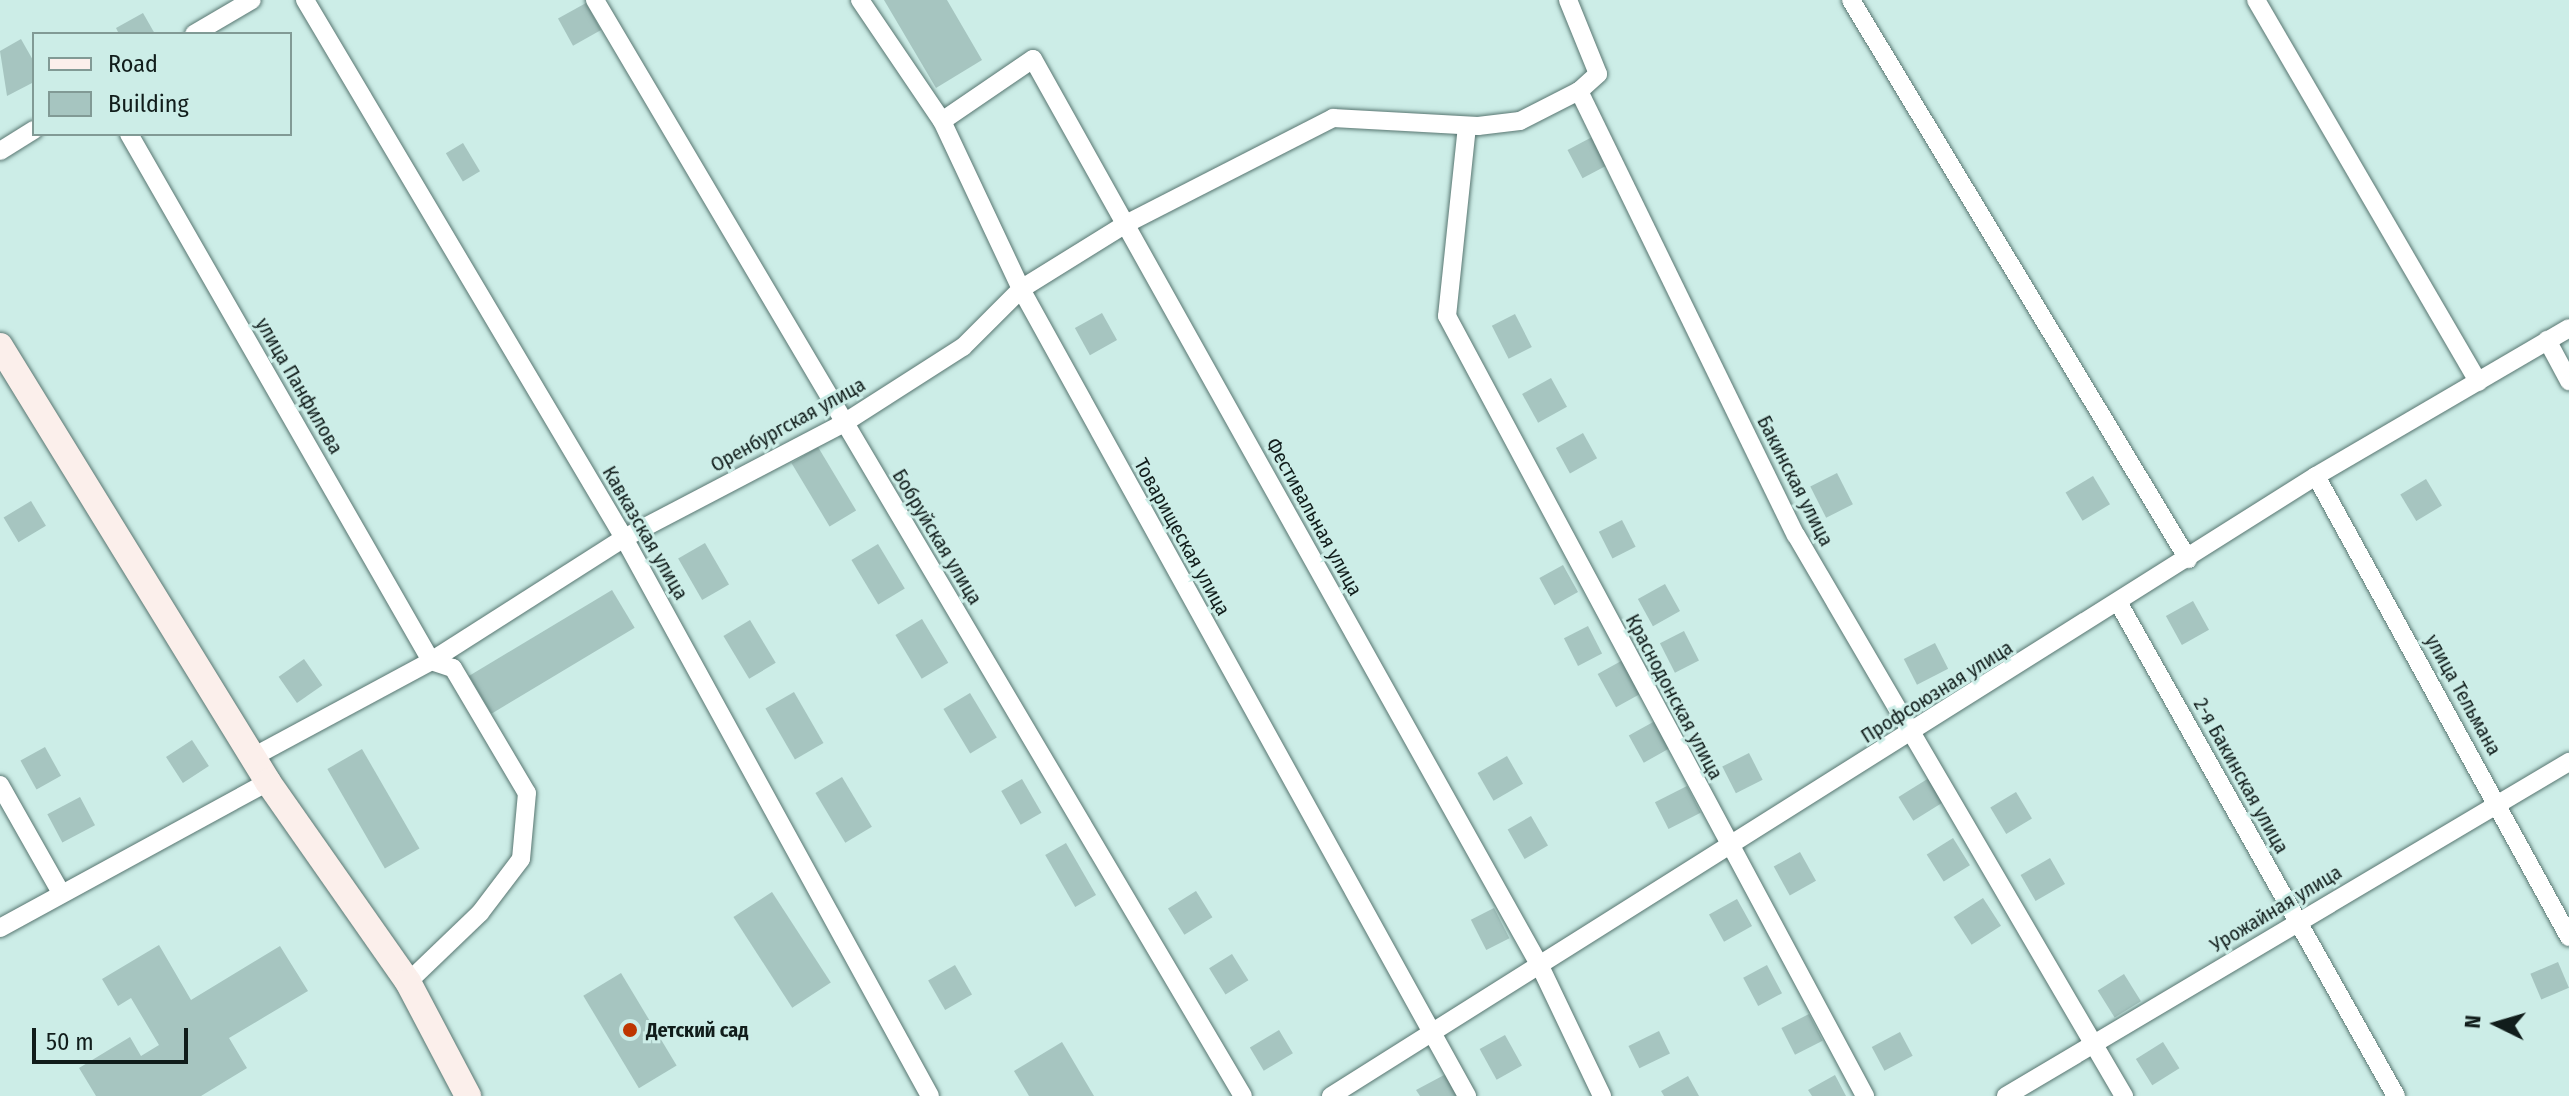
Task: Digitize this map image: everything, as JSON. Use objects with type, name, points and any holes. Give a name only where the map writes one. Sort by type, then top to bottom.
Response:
[{"type":"main road","points":[[0,346],[268,782],[408,982],[468,1096]]},
{"type":"street","points":[[197,32],[252,0]]},
{"type":"street","name":"Кавказская улица","points":[[305,0],[624,538],[930,1096]]},
{"type":"street","name":"Бобруйская улица","points":[[595,0],[1243,1096]]},
{"type":"street","name":"Товарищеская улица","points":[[860,0],[942,121],[1021,289],[1467,1096]]},
{"type":"street","points":[[1467,126],[1520,121],[1579,91],[1598,74],[1568,0]]},
{"type":"street","points":[[1851,0],[2188,559]]},
{"type":"street","points":[[2256,0],[2478,382]]},
{"type":"street","name":"Фестивальная улица","points":[[942,121],[1033,59],[1540,966],[1602,1096]]},
{"type":"street","name":"Бакинская улица","points":[[1579,91],[1796,535],[2090,1045],[2124,1096]]},
{"type":"street","name":"Оренбургская улица","points":[[253,757],[431,661],[624,538],[844,423],[963,347],[1021,289],[1126,224],[1333,118],[1467,126]]},
{"type":"street","name":"Краснодонская улица","points":[[1467,126],[1447,316],[1865,1096]]},
{"type":"street","points":[[0,151],[32,131]]},
{"type":"street","name":"улица Панфилова","points":[[130,136],[431,661]]},
{"type":"street","name":"Профсоюзная улица","points":[[1331,1096],[1730,849],[2316,476],[2569,328]]},
{"type":"street","points":[[2547,340],[2569,381]]},
{"type":"street","name":"улица Тельмана","points":[[2316,476],[2569,937]]},
{"type":"street","name":"2-я Бакинская улица","points":[[2118,602],[2396,1096]]},
{"type":"street","points":[[408,982],[480,913],[521,859],[527,793],[453,668],[431,661]]},
{"type":"street","name":"Урожайная улица","points":[[2006,1096],[2569,762]]},
{"type":"street","points":[[0,928],[60,891],[268,782]]},
{"type":"street","points":[[0,785],[60,891]]},
{"type":"building","points":[[884,0],[947,0],[982,60],[936,88]]},
{"type":"building","points":[[586,3],[601,30],[573,46],[558,19]]},
{"type":"building","points":[[143,13],[154,32],[118,32],[116,28]]},
{"type":"building","points":[[21,39],[32,58],[32,83],[7,96],[0,51]]},
{"type":"building","points":[[1594,136],[1609,164],[1583,178],[1568,150]]},
{"type":"building","points":[[463,143],[480,171],[463,182],[446,153]]},
{"type":"building","points":[[1102,313],[1117,340],[1090,355],[1075,328]]},
{"type":"building","points":[[1515,314],[1532,347],[1509,359],[1492,326]]},
{"type":"building","points":[[1551,378],[1567,407],[1538,423],[1522,394]]},
{"type":"building","points":[[1583,433],[1597,458],[1570,473],[1556,448]]},
{"type":"building","points":[[818,447],[856,510],[830,526],[791,463]]},
{"type":"building","points":[[1837,473],[1853,504],[1826,518],[1810,487]]},
{"type":"building","points":[[2093,476],[2110,504],[2083,521],[2066,492]]},
{"type":"building","points":[[2426,479],[2442,506],[2416,521],[2400,494]]},
{"type":"building","points":[[31,501],[46,526],[19,542],[4,517]]},
{"type":"building","points":[[1622,520],[1636,547],[1612,559],[1599,532]]},
{"type":"building","points":[[705,543],[729,585],[702,600],[678,558]]},
{"type":"building","points":[[878,544],[905,589],[878,605],[851,560]]},
{"type":"building","points":[[1563,565],[1578,592],[1554,605],[1539,578]]},
{"type":"building","points":[[1665,584],[1680,611],[1653,626],[1638,599]]},
{"type":"building","points":[[612,590],[635,628],[492,714],[469,676]]},
{"type":"building","points":[[2193,601],[2209,630],[2182,645],[2166,616]]},
{"type":"building","points":[[922,619],[948,663],[922,679],[895,635]]},
{"type":"building","points":[[750,620],[776,663],[749,679],[723,636]]},
{"type":"building","points":[[1588,626],[1602,654],[1578,666],[1564,638]]},
{"type":"building","points":[[1684,631],[1699,660],[1675,673],[1660,643]]},
{"type":"building","points":[[1935,643],[1948,669],[1917,685],[1904,659]]},
{"type":"building","points":[[304,659],[322,685],[297,703],[279,677]]},
{"type":"building","points":[[1623,660],[1641,693],[1616,707],[1598,674]]},
{"type":"building","points":[[794,692],[824,743],[795,760],[765,708]]},
{"type":"building","points":[[970,693],[997,738],[970,754],[943,709]]},
{"type":"building","points":[[1655,721],[1670,748],[1644,763],[1629,736]]},
{"type":"building","points":[[192,740],[209,766],[183,783],[166,757]]},
{"type":"building","points":[[45,747],[61,776],[37,789],[21,761]]},
{"type":"building","points":[[362,749],[420,849],[385,869],[327,769]]},
{"type":"building","points":[[1749,753],[1763,780],[1736,793],[1722,767]]},
{"type":"building","points":[[1507,756],[1523,784],[1494,801],[1478,773]]},
{"type":"building","points":[[842,777],[872,827],[845,843],[815,793]]},
{"type":"building","points":[[1929,778],[1944,802],[1913,821],[1898,797]]},
{"type":"building","points":[[1022,779],[1042,813],[1021,825],[1001,791]]},
{"type":"building","points":[[1687,786],[1701,813],[1669,829],[1655,802]]},
{"type":"building","points":[[2016,792],[2032,819],[2006,834],[1990,807]]},
{"type":"building","points":[[80,797],[95,825],[62,843],[47,814]]},
{"type":"building","points":[[1531,816],[1548,845],[1525,859],[1508,829]]},
{"type":"building","points":[[1953,838],[1970,865],[1944,882],[1927,854]]},
{"type":"building","points":[[1066,843],[1096,895],[1075,907],[1045,855]]},
{"type":"building","points":[[1800,852],[1816,881],[1790,895],[1774,867]]},
{"type":"building","points":[[2050,858],[2065,884],[2036,901],[2021,875]]},
{"type":"building","points":[[1196,891],[1212,917],[1184,935],[1168,908]]},
{"type":"building","points":[[772,892],[831,983],[792,1008],[733,917]]},
{"type":"building","points":[[1983,898],[2001,926],[1972,945],[1954,917]]},
{"type":"building","points":[[1737,899],[1752,926],[1724,942],[1709,915]]},
{"type":"building","points":[[1494,908],[1509,938],[1486,950],[1471,920]]},
{"type":"building","points":[[159,945],[191,1000],[280,946],[308,991],[229,1038],[247,1068],[201,1096],[96,1096],[79,1068],[130,1037],[141,1056],[159,1045],[131,998],[118,1006],[102,979]]},
{"type":"building","points":[[1232,954],[1248,980],[1226,995],[1209,968]]},
{"type":"building","points":[[2558,962],[2569,988],[2541,999],[2530,974]]},
{"type":"building","points":[[955,965],[972,994],[945,1010],[928,980]]},
{"type":"building","points":[[1767,965],[1782,993],[1758,1006],[1743,978]]},
{"type":"building","name":"Детский сад","points":[[621,973],[677,1066],[639,1088],[583,996]]},
{"type":"building","points":[[2124,974],[2141,1001],[2115,1018],[2098,990]]},
{"type":"building","points":[[1809,1014],[1823,1041],[1795,1055],[1781,1028]]},
{"type":"building","points":[[1279,1030],[1293,1053],[1264,1071],[1250,1048]]},
{"type":"building","points":[[1659,1031],[1670,1053],[1639,1068],[1628,1046]]},
{"type":"building","points":[[1900,1032],[1913,1056],[1884,1071],[1872,1047]]},
{"type":"building","points":[[1505,1035],[1522,1066],[1497,1080],[1480,1049]]},
{"type":"building","points":[[1062,1042],[1094,1096],[1029,1096],[1014,1071]]},
{"type":"building","points":[[2163,1042],[2179,1068],[2152,1085],[2136,1059]]},
{"type":"building","points":[[1446,1074],[1458,1096],[1420,1096],[1416,1090]]},
{"type":"building","points":[[1835,1075],[1846,1096],[1812,1096],[1808,1090]]},
{"type":"building","points":[[1688,1076],[1699,1096],[1664,1096],[1661,1091]]},
{"type":"place","name":"Детский сад","points":[[630,1030]]}]
